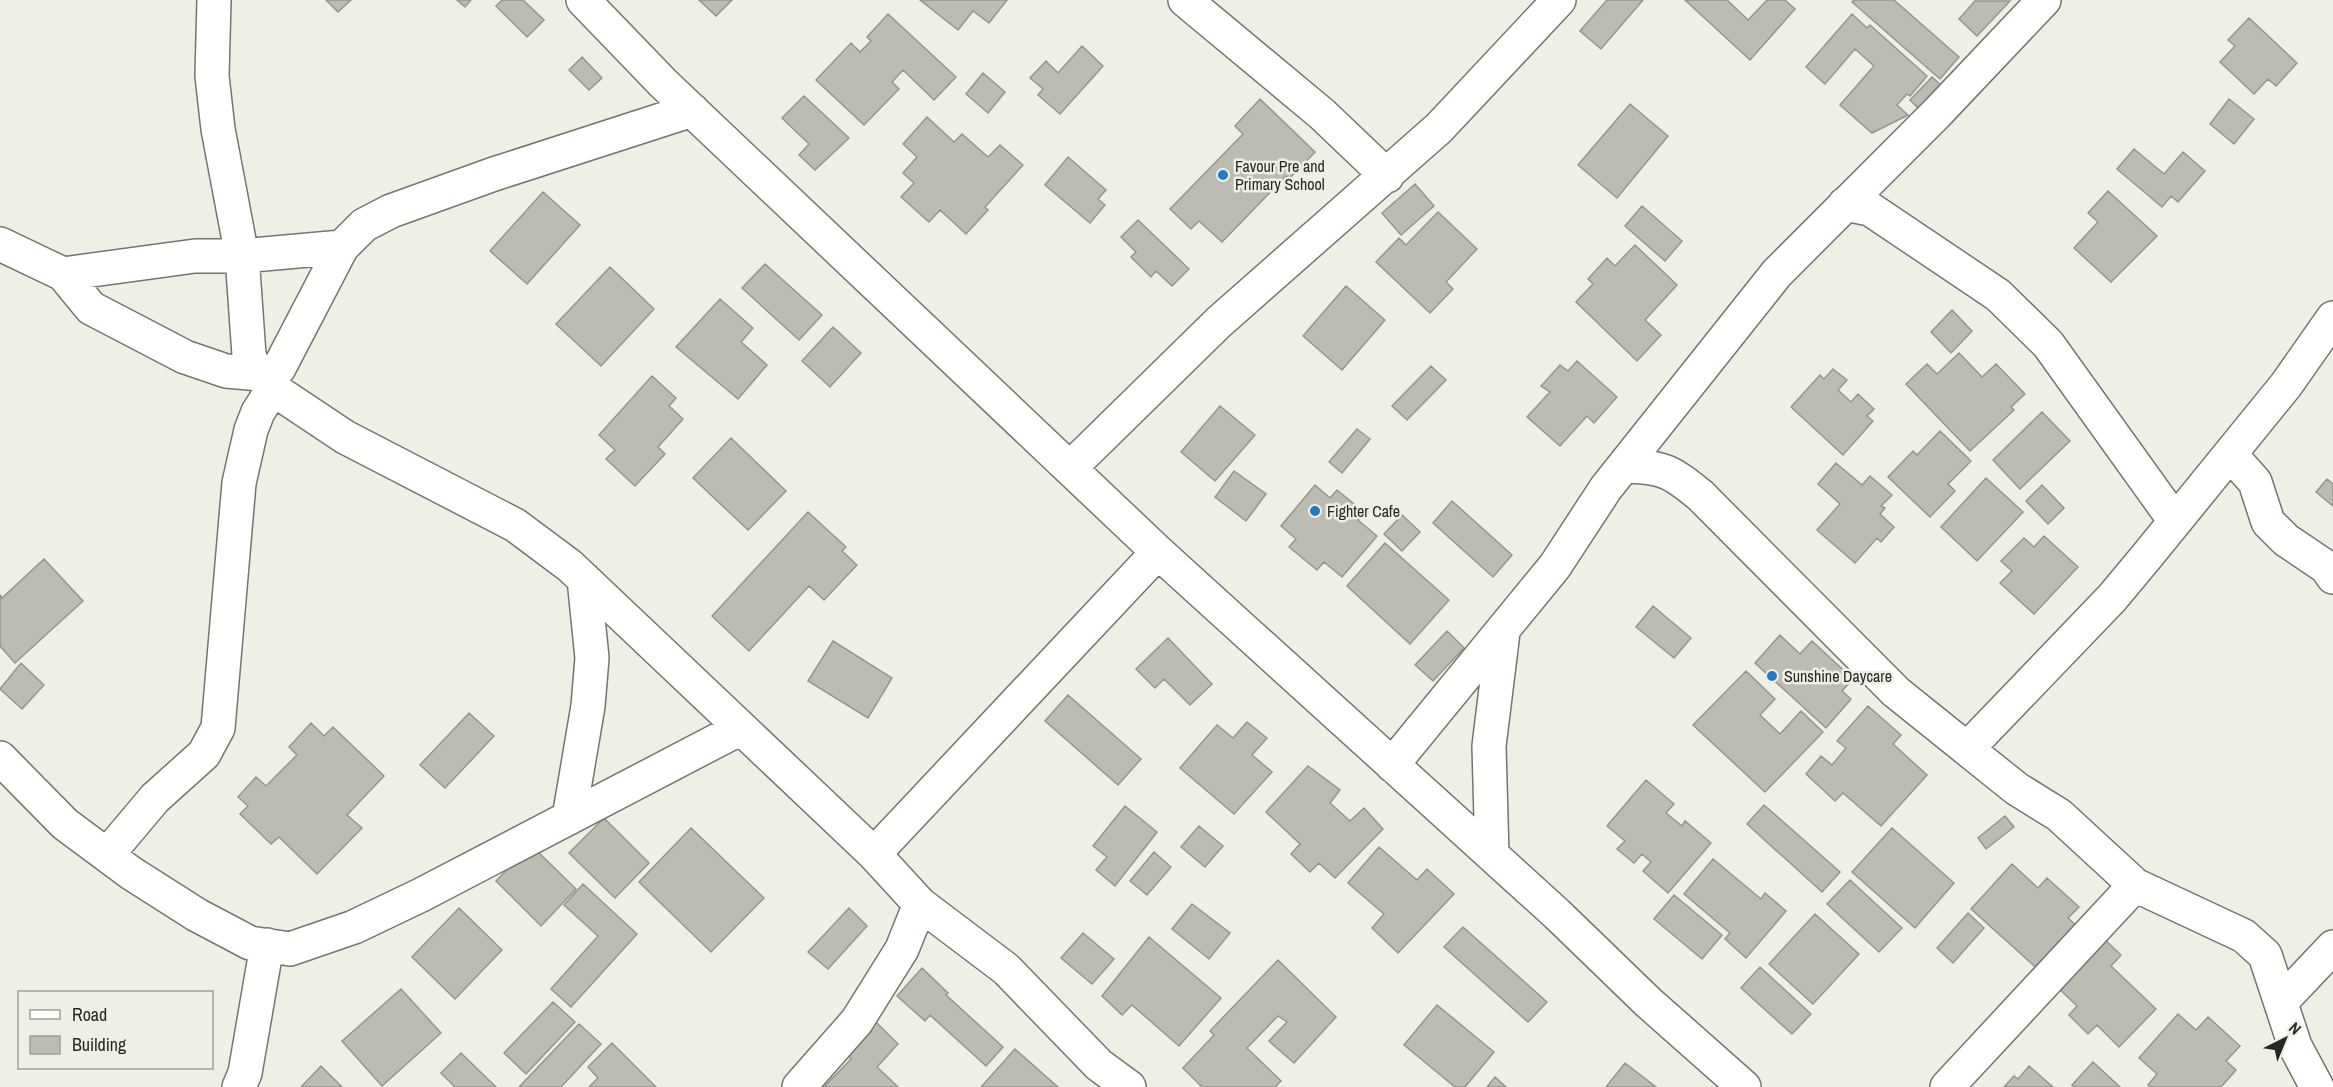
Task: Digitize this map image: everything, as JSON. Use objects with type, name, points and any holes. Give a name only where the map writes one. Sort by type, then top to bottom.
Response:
[{"type":"street","points":[[214,0],[212,76],[218,129],[242,256],[249,355],[267,382],[345,437],[515,525],[584,579],[874,854],[920,904],[1006,969],[1100,1065],[1129,1087]]},
{"type":"street","points":[[583,0],[692,110],[1158,552],[1492,855],[1648,1002],[1744,1087]]},
{"type":"street","points":[[1185,0],[1322,114],[1387,176]]},
{"type":"street","points":[[1071,467],[1219,322],[1439,128],[1559,0]]},
{"type":"street","points":[[1392,765],[1555,566],[1606,488],[1626,466],[1777,273],[2044,0]]},
{"type":"street","points":[[107,855],[155,798],[204,754],[218,728],[239,483],[250,430],[267,382],[279,368],[342,247],[364,225],[391,211],[494,174],[692,110]]},
{"type":"street","points":[[1845,204],[1870,209],[1998,295],[2048,344],[2175,521]]},
{"type":"street","points":[[0,244],[63,274],[91,308],[185,357],[226,372],[267,382]]},
{"type":"street","points":[[63,274],[195,256],[242,256],[342,247]]},
{"type":"street","points":[[1967,749],[2112,598],[2286,385],[2333,318]]},
{"type":"street","points":[[2230,454],[2255,482],[2268,522],[2286,540],[2326,567],[2333,577]]},
{"type":"street","points":[[1626,466],[1648,467],[1671,472],[1700,495],[1896,692],[2017,789],[2059,815],[2135,885],[2244,936],[2265,955],[2295,1046],[2318,1087]]},
{"type":"street","points":[[874,854],[1158,552]]},
{"type":"street","points":[[569,818],[588,706],[592,658],[584,579]]},
{"type":"street","points":[[1492,855],[1489,746],[1503,632]]},
{"type":"street","points":[[3,766],[65,824],[197,915],[250,943],[290,949],[354,927],[741,728]]},
{"type":"street","points":[[1947,1087],[2135,885]]},
{"type":"street","points":[[799,1087],[857,1021],[902,949],[920,904]]},
{"type":"street","points":[[239,1087],[245,1073],[267,945]]},
{"type":"street","points":[[2282,1001],[2333,947]]},
{"type":"building","points":[[326,0],[351,0],[338,12]]},
{"type":"building","points":[[457,0],[471,0],[465,7]]},
{"type":"building","points":[[502,0],[523,0],[544,20],[527,37],[496,6]]},
{"type":"building","points":[[699,0],[732,0],[716,16]]},
{"type":"building","points":[[920,0],[1007,0],[989,23],[973,11],[958,30]]},
{"type":"building","points":[[1607,0],[1643,0],[1601,49],[1580,31]]},
{"type":"building","points":[[1685,0],[1727,0],[1748,20],[1767,0],[1785,0],[1795,9],[1750,60]]},
{"type":"building","points":[[1854,0],[1894,0],[1959,57],[1940,79],[1852,2]]},
{"type":"building","points":[[1975,1],[2010,1],[1977,36],[1959,19]]},
{"type":"building","points":[[888,14],[956,77],[934,100],[903,70],[892,82],[899,89],[864,125],[816,80],[851,43],[860,52],[871,41],[867,37]]},
{"type":"building","points":[[1852,14],[1867,28],[1870,25],[1927,76],[1910,96],[1907,94],[1897,105],[1908,115],[1872,133],[1840,105],[1874,66],[1855,49],[1825,84],[1806,67]]},
{"type":"building","points":[[2249,18],[2297,63],[2276,86],[2268,79],[2254,94],[2220,62],[2235,46],[2228,40]]},
{"type":"building","points":[[1082,46],[1103,66],[1060,114],[1038,95],[1043,89],[1030,78],[1046,61],[1058,73]]},
{"type":"building","points":[[582,57],[602,78],[589,90],[569,70]]},
{"type":"building","points":[[983,73],[1005,92],[988,113],[966,94]]},
{"type":"building","points":[[1932,77],[1945,89],[1922,112],[1910,100]]},
{"type":"building","points":[[804,96],[849,138],[815,170],[799,155],[809,144],[782,118]]},
{"type":"building","points":[[1260,99],[1315,152],[1289,179],[1286,176],[1222,242],[1199,221],[1191,229],[1170,209],[1243,134],[1235,126]]},
{"type":"building","points":[[2229,99],[2254,119],[2234,144],[2210,124]]},
{"type":"building","points":[[1630,104],[1668,136],[1617,198],[1578,165]]},
{"type":"building","points":[[927,117],[954,142],[962,134],[988,157],[1000,145],[1023,165],[985,207],[988,210],[966,234],[940,210],[929,222],[901,197],[914,183],[903,173],[917,157],[903,144]]},
{"type":"building","points":[[2134,149],[2164,174],[2183,152],[2205,171],[2178,202],[2171,196],[2162,207],[2117,169]]},
{"type":"building","points":[[1068,157],[1106,190],[1098,199],[1105,205],[1090,223],[1045,185]]},
{"type":"building","points":[[1415,184],[1434,206],[1401,235],[1382,213]]},
{"type":"building","points":[[2108,191],[2157,236],[2111,282],[2074,248],[2098,222],[2088,213]]},
{"type":"building","points":[[543,192],[580,225],[527,284],[490,251]]},
{"type":"building","points":[[1642,206],[1682,241],[1665,261],[1625,226]]},
{"type":"building","points":[[1438,212],[1477,249],[1446,282],[1453,289],[1430,313],[1376,262],[1399,238],[1406,245]]},
{"type":"building","points":[[1138,220],[1189,269],[1172,286],[1156,271],[1151,277],[1131,257],[1136,252],[1121,237]]},
{"type":"building","points":[[1635,245],[1677,285],[1645,320],[1661,335],[1637,361],[1576,302],[1593,284],[1588,279],[1607,258],[1615,266]]},
{"type":"building","points":[[765,264],[822,315],[799,340],[742,288]]},
{"type":"building","points":[[610,267],[654,309],[601,366],[556,324]]},
{"type":"building","points":[[1346,286],[1385,320],[1342,370],[1303,336]]},
{"type":"building","points":[[720,299],[753,328],[741,342],[767,365],[738,399],[676,347]]},
{"type":"building","points":[[1952,310],[1972,331],[1951,353],[1931,332]]},
{"type":"building","points":[[833,327],[861,353],[830,387],[802,361]]},
{"type":"building","points":[[1959,353],[1982,377],[1996,364],[2025,394],[2011,407],[2014,410],[1970,451],[1906,384],[1927,364],[1937,374]]},
{"type":"building","points":[[1577,361],[1617,397],[1594,423],[1587,416],[1560,446],[1527,417],[1550,392],[1541,386],[1560,365],[1568,371]]},
{"type":"building","points":[[1431,366],[1446,380],[1407,420],[1392,406]]},
{"type":"building","points":[[1833,369],[1847,380],[1838,390],[1851,402],[1858,394],[1874,409],[1867,416],[1873,421],[1843,455],[1791,407],[1820,375],[1824,379]]},
{"type":"building","points":[[652,376],[676,398],[669,406],[683,419],[658,447],[665,454],[635,486],[606,459],[615,450],[599,435]]},
{"type":"building","points":[[1220,406],[1255,435],[1215,481],[1181,452]]},
{"type":"building","points":[[2042,412],[2070,441],[2020,489],[1993,460]]},
{"type":"building","points":[[1357,429],[1370,439],[1342,473],[1329,462]]},
{"type":"building","points":[[1940,431],[1971,461],[1948,484],[1955,491],[1930,517],[1888,477],[1913,451],[1917,455]]},
{"type":"building","points":[[731,438],[786,491],[748,530],[693,478]]},
{"type":"building","points":[[1836,463],[1862,485],[1870,476],[1892,495],[1881,506],[1885,508],[1880,514],[1894,527],[1881,542],[1877,538],[1855,563],[1817,530],[1840,504],[1818,484]]},
{"type":"building","points":[[1234,471],[1266,494],[1246,521],[1215,497]]},
{"type":"building","points":[[1986,478],[2023,512],[1977,561],[1941,527]]},
{"type":"building","points":[[2327,479],[2333,484],[2333,506],[2316,492]]},
{"type":"building","points":[[1315,485],[1330,498],[1337,490],[1364,512],[1358,520],[1377,536],[1342,577],[1324,562],[1317,570],[1289,547],[1296,539],[1281,526]]},
{"type":"building","points":[[2042,485],[2064,508],[2048,524],[2026,501]]},
{"type":"building","points":[[1452,501],[1512,555],[1493,577],[1433,523]]},
{"type":"building","points":[[808,512],[846,547],[842,551],[857,565],[824,600],[809,586],[749,651],[712,616]]},
{"type":"building","points":[[1402,515],[1420,532],[1402,551],[1384,534]]},
{"type":"building","points":[[2044,536],[2078,567],[2034,614],[2000,583],[2012,571],[2001,561],[2024,538],[2034,547]]},
{"type":"building","points":[[1385,543],[1449,600],[1410,644],[1347,586]]},
{"type":"building","points":[[44,559],[83,601],[15,663],[0,646],[0,595],[2,598]]},
{"type":"building","points":[[1653,606],[1691,638],[1674,658],[1636,627]]},
{"type":"building","points":[[1447,631],[1464,648],[1433,681],[1415,665]]},
{"type":"building","points":[[1780,635],[1800,654],[1812,641],[1853,679],[1842,691],[1851,699],[1826,728],[1755,663]]},
{"type":"building","points":[[1168,638],[1212,684],[1190,705],[1164,679],[1155,688],[1136,669]]},
{"type":"building","points":[[833,641],[892,678],[868,718],[808,681]]},
{"type":"building","points":[[21,663],[44,685],[22,709],[0,689]]},
{"type":"building","points":[[1746,671],[1775,699],[1760,715],[1780,734],[1801,711],[1823,732],[1765,792],[1693,725]]},
{"type":"building","points":[[1068,695],[1141,759],[1118,785],[1045,721]]},
{"type":"building","points":[[1868,706],[1901,735],[1893,744],[1927,775],[1881,826],[1843,793],[1835,801],[1806,774],[1821,756],[1832,765],[1846,748],[1837,741]]},
{"type":"building","points":[[469,713],[494,736],[445,788],[420,765]]},
{"type":"building","points":[[1247,722],[1267,738],[1252,755],[1272,772],[1234,814],[1180,768],[1217,725],[1233,738]]},
{"type":"building","points":[[311,723],[324,736],[333,727],[384,776],[347,815],[362,828],[317,874],[279,837],[271,844],[240,814],[248,806],[238,797],[256,777],[266,786],[297,755],[289,747]]},
{"type":"building","points":[[1308,766],[1340,790],[1330,803],[1350,821],[1364,808],[1383,829],[1335,878],[1319,863],[1310,872],[1291,854],[1300,844],[1266,812]]},
{"type":"building","points":[[1646,780],[1674,804],[1666,813],[1682,826],[1685,821],[1711,843],[1668,893],[1643,871],[1651,862],[1642,854],[1634,863],[1617,849],[1625,841],[1607,826]]},
{"type":"building","points":[[1764,805],[1840,872],[1822,892],[1747,824]]},
{"type":"building","points":[[1125,806],[1157,832],[1115,886],[1096,870],[1107,857],[1093,846]]},
{"type":"building","points":[[2005,816],[2014,827],[1986,849],[1978,838]]},
{"type":"building","points":[[604,818],[649,863],[615,898],[569,853]]},
{"type":"building","points":[[1199,826],[1223,846],[1205,867],[1181,847]]},
{"type":"building","points":[[691,828],[764,898],[711,952],[639,882]]},
{"type":"building","points":[[1892,828],[1954,883],[1915,928],[1852,872]]},
{"type":"building","points":[[531,845],[576,889],[541,926],[496,881]]},
{"type":"building","points":[[1379,847],[1417,880],[1427,869],[1454,894],[1398,953],[1372,928],[1384,914],[1348,883]]},
{"type":"building","points":[[1154,852],[1171,867],[1147,895],[1130,881]]},
{"type":"building","points":[[1713,859],[1761,899],[1765,893],[1786,911],[1746,958],[1725,939],[1730,933],[1684,894]]},
{"type":"building","points":[[2012,864],[2038,888],[2047,878],[2079,907],[2068,918],[2080,929],[2041,972],[1971,909]]},
{"type":"building","points":[[1850,880],[1902,928],[1879,952],[1827,904]]},
{"type":"building","points":[[583,884],[637,934],[571,1007],[551,989],[598,936],[564,905]]},
{"type":"building","points":[[1674,895],[1722,935],[1702,959],[1654,919]]},
{"type":"building","points":[[1192,904],[1230,933],[1209,959],[1172,929]]},
{"type":"building","points":[[459,908],[502,950],[455,999],[412,957]]},
{"type":"building","points":[[849,908],[867,926],[828,969],[808,952]]},
{"type":"building","points":[[1968,913],[1984,928],[1953,963],[1937,948]]},
{"type":"building","points":[[1815,914],[1859,954],[1813,1004],[1769,964]]},
{"type":"building","points":[[1463,927],[1547,1002],[1528,1022],[1444,947]]},
{"type":"building","points":[[1083,933],[1114,959],[1092,984],[1061,958]]},
{"type":"building","points":[[1149,937],[1221,998],[1179,1046],[1132,1005],[1122,1015],[1102,996]]},
{"type":"building","points":[[2102,937],[2121,955],[2111,966],[2156,1009],[2119,1047],[2097,1025],[2088,1034],[2069,1015],[2077,1006],[2055,985]]},
{"type":"building","points":[[1278,960],[1336,1017],[1294,1063],[1269,1041],[1287,1022],[1278,1016],[1247,1048],[1281,1081],[1275,1087],[1202,1087],[1183,1068],[1214,1035],[1210,1031]]},
{"type":"building","points":[[1760,967],[1811,1014],[1792,1034],[1741,988]]},
{"type":"building","points":[[922,968],[948,993],[946,995],[1003,1047],[986,1066],[930,1015],[925,1021],[897,996]]},
{"type":"building","points":[[401,989],[441,1033],[382,1086],[342,1041]]},
{"type":"building","points":[[553,1002],[575,1022],[526,1074],[504,1053]]},
{"type":"building","points":[[1437,1005],[1494,1052],[1465,1087],[1455,1087],[1404,1045]]},
{"type":"building","points":[[2178,1014],[2196,1030],[2208,1017],[2240,1046],[2226,1061],[2236,1070],[2221,1087],[2150,1087],[2148,1085],[2157,1074],[2139,1058]]},
{"type":"building","points":[[875,1021],[898,1044],[877,1067],[898,1087],[824,1087],[851,1059],[844,1052]]},
{"type":"building","points":[[579,1024],[601,1044],[561,1087],[519,1087]]},
{"type":"building","points":[[612,1043],[656,1087],[589,1087],[598,1078],[588,1067]]},
{"type":"building","points":[[1015,1049],[1058,1087],[981,1087]]},
{"type":"building","points":[[461,1053],[496,1087],[455,1087],[441,1073]]},
{"type":"building","points":[[2093,1062],[2120,1087],[2074,1087],[2072,1085]]},
{"type":"building","points":[[1625,1063],[1656,1087],[1606,1087]]},
{"type":"building","points":[[321,1066],[342,1087],[301,1087]]},
{"type":"building","points":[[2029,1066],[2053,1087],[2004,1087],[2014,1076],[2018,1079]]},
{"type":"building","points":[[1495,1077],[1506,1087],[1487,1087]]},
{"type":"place","name":"Favour Pre and Primary School","points":[[1223,175]]},
{"type":"place","name":"Fighter Cafe","points":[[1315,511]]},
{"type":"place","name":"Sunshine Daycare","points":[[1772,676]]}]
